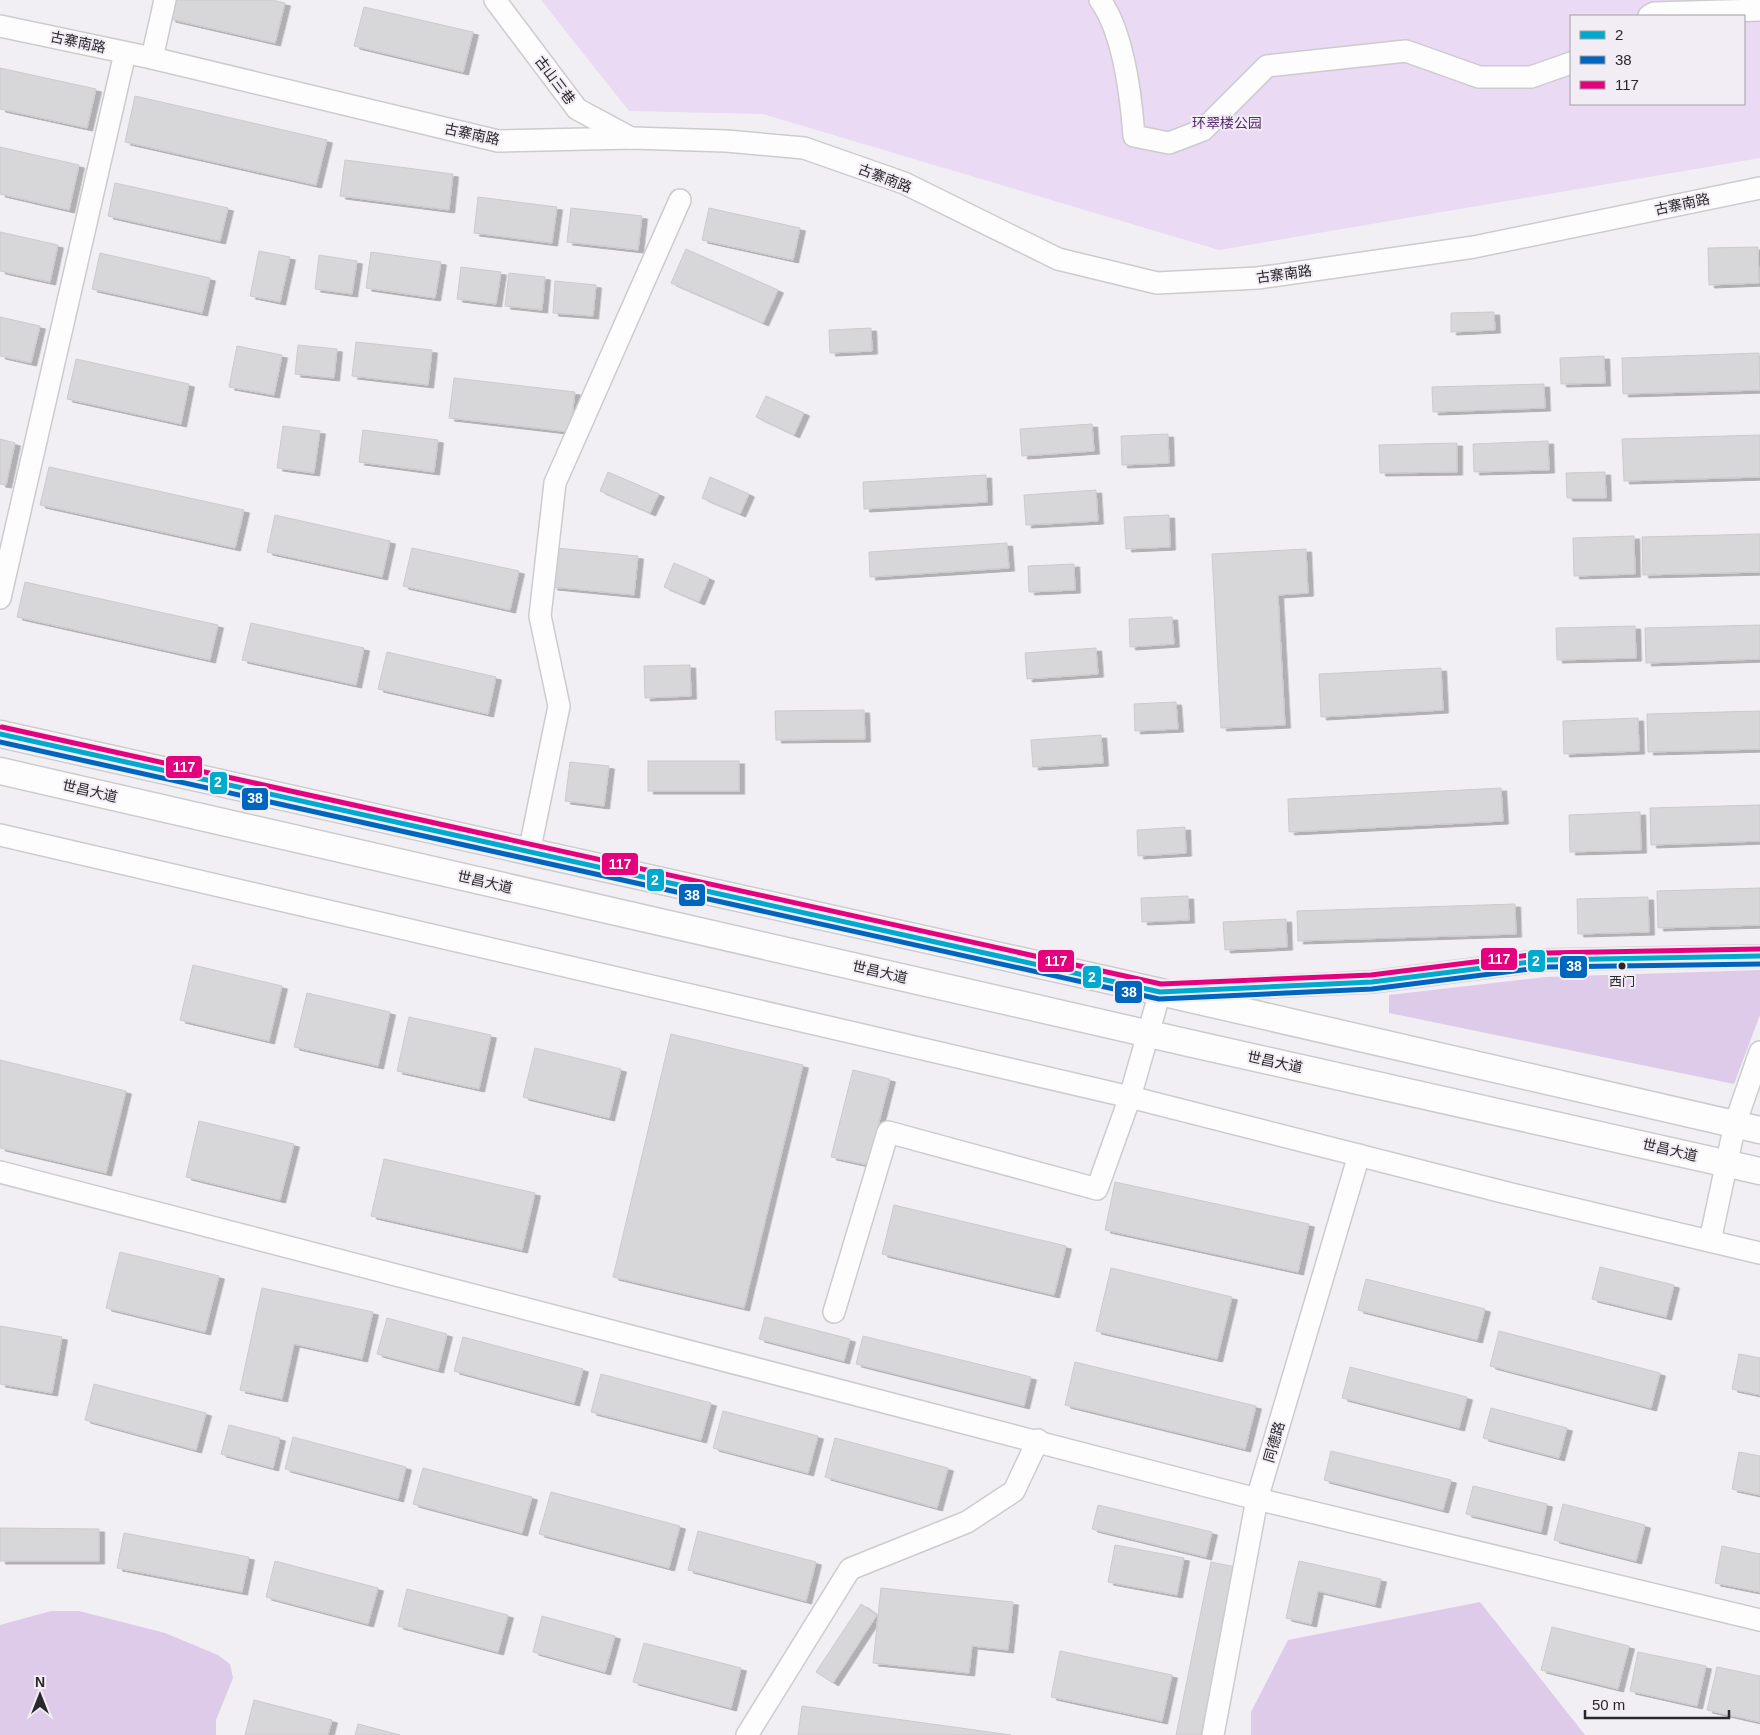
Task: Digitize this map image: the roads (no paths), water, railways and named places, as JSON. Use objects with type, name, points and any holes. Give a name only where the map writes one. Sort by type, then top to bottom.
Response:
[{"type":"main road","points":[[0,734],[528,853],[1160,992],[1748,1127]]},
{"type":"main road","name":"世昌大道","points":[[0,771],[1760,1171]]},
{"type":"street","points":[[152,58],[164,0]]},
{"type":"street","name":"古山三巷","points":[[495,0],[577,109],[632,138]]},
{"type":"street","points":[[1100,0],[1111,14],[1130,91],[1134,136],[1169,143],[1203,130],[1267,66],[1406,52],[1479,77],[1531,77],[1570,63]]},
{"type":"street","points":[[1651,15],[1654,13],[1760,10]]},
{"type":"street","name":"古寨南路","points":[[0,26],[152,58],[498,141],[632,138],[726,141],[804,148],[904,183],[1058,259],[1157,283],[1258,278],[1474,247],[1760,188]]},
{"type":"street","points":[[0,598],[125,53]]},
{"type":"street","points":[[528,853],[559,706],[540,616],[555,484],[680,200]]},
{"type":"street","points":[[0,835],[274,900],[442,936],[1130,1096],[1359,1155],[1760,1253]]},
{"type":"street","points":[[834,1312],[888,1132],[1097,1189],[1130,1096],[1160,992],[1372,982],[1545,960],[1760,956]]},
{"type":"street","points":[[1710,1241],[1726,1163],[1748,1127],[1760,1052]]},
{"type":"street","name":"同德路","points":[[1213,1735],[1257,1499],[1359,1155]]},
{"type":"street","points":[[0,1172],[1038,1440],[1257,1499],[1760,1620]]},
{"type":"street","points":[[747,1735],[850,1569],[967,1522],[1014,1490],[1038,1440]]},
{"type":"place","name":"西门","points":[[1622,966]]},
{"type":"park label","name":"环翠楼公园","points":[[1227,123]]}]
